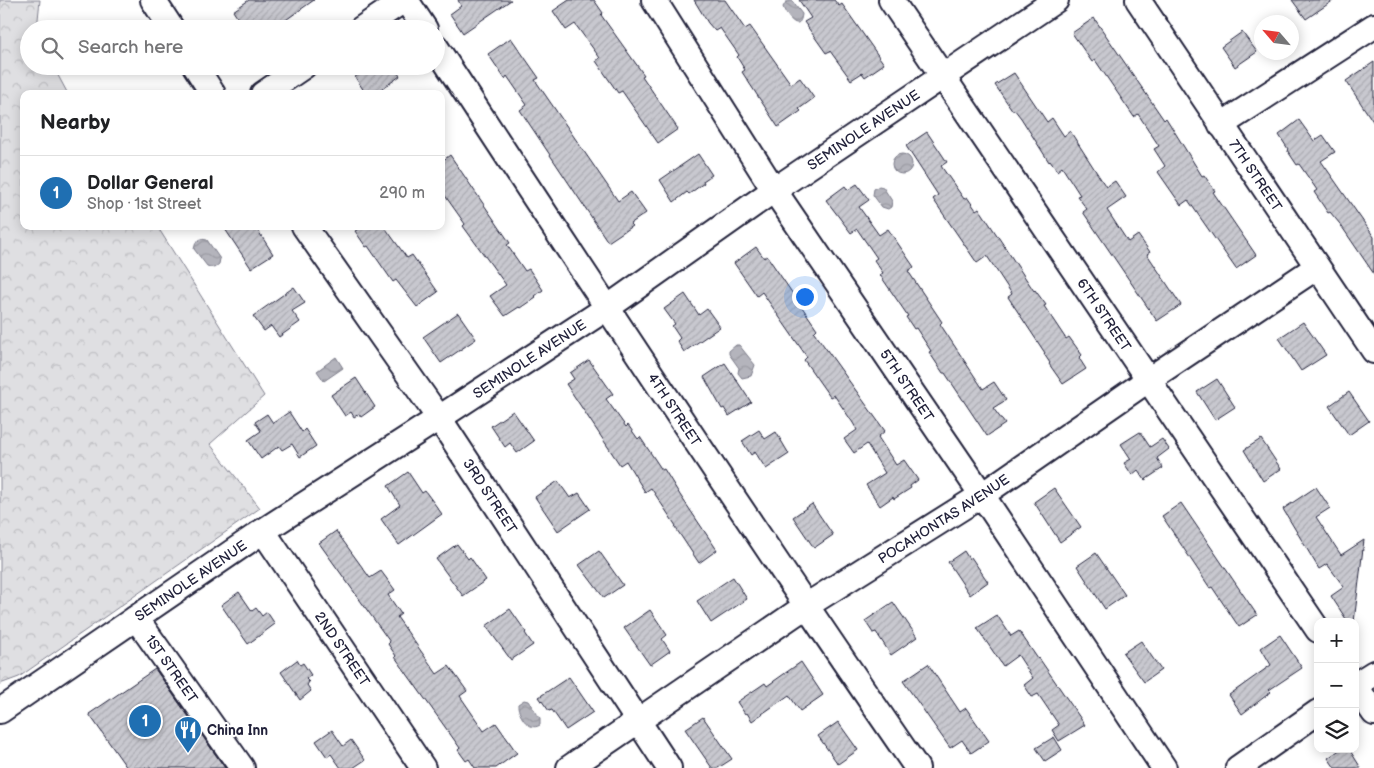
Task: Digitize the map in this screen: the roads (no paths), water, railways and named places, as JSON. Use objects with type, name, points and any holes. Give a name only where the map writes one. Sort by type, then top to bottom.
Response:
[{"type":"street","points":[[153,0],[166,20]]},
{"type":"street","points":[[375,20],[405,0],[418,20]]},
{"type":"street","name":"5TH STREET","points":[[654,0],[774,190],[982,495],[1164,768]]},
{"type":"street","name":"6TH STREET","points":[[892,0],[1314,624]]},
{"type":"street","name":"SEMINOLE AVENUE","points":[[0,711],[263,531],[606,308],[774,190],[1056,0]]},
{"type":"street","name":"7TH STREET","points":[[1138,0],[1374,351]]},
{"type":"street","points":[[1221,125],[1374,26]]},
{"type":"street","name":"4TH STREET","points":[[445,61],[606,308],[917,768]]},
{"type":"street","points":[[201,75],[210,90]]},
{"type":"street","points":[[269,90],[291,75]]},
{"type":"street","name":"3RD STREET","points":[[307,230],[439,418],[669,768]]},
{"type":"street","name":"POCAHONTAS AVENUE","points":[[569,768],[806,606],[982,495],[1148,380],[1317,267]]},
{"type":"street","name":"2ND STREET","points":[[263,531],[423,768]]},
{"type":"street","name":"1ST STREET","points":[[136,618],[242,768]]},
{"type":"street","points":[[1359,682],[1374,673]]},
{"type":"street","points":[[1359,691],[1374,713]]},
{"type":"street","points":[[1238,768],[1314,715]]},
{"type":"water","points":[[792,1],[802,14],[799,23],[793,21],[787,15],[783,7],[786,2]]},
{"type":"water","points":[[902,154],[909,157],[912,164],[909,171],[902,174],[895,171],[892,164],[895,157]]},
{"type":"water","points":[[879,186],[883,187],[892,201],[891,207],[888,209],[882,207],[873,195],[874,189]]},
{"type":"water","points":[[201,239],[207,240],[220,259],[219,264],[214,268],[207,266],[194,249],[196,242]]},
{"type":"water","points":[[736,345],[739,345],[755,365],[751,376],[742,378],[738,373],[739,368],[729,354],[729,351]]},
{"type":"water","points":[[336,357],[343,368],[324,381],[317,371]]},
{"type":"water","points":[[524,700],[528,701],[540,718],[540,725],[536,727],[531,726],[521,716],[518,704]]},
{"type":"place","name":"Dollar General","points":[[145,721]]},
{"type":"place","name":"China Inn","points":[[188,754]]}]
